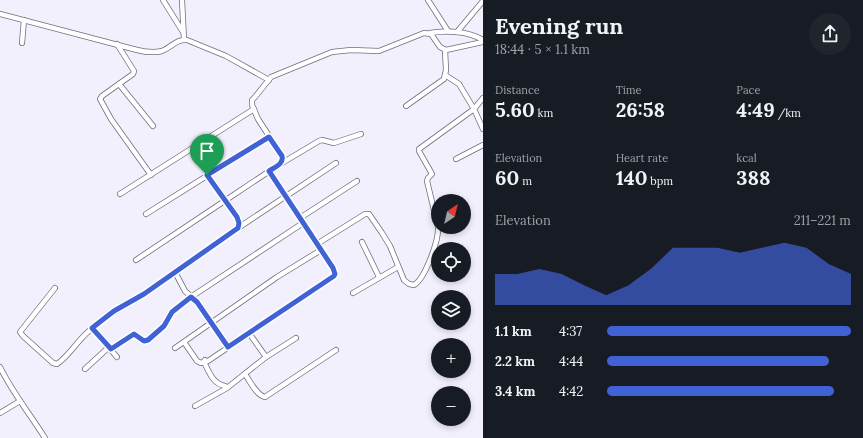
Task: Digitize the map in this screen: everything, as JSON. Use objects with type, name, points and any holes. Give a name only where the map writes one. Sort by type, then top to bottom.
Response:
[{"type":"street","points":[[162,0],[184,33]]},
{"type":"street","points":[[182,0],[184,40]]},
{"type":"street","points":[[428,0],[448,31]]},
{"type":"street","points":[[457,32],[483,0]]},
{"type":"street","points":[[0,14],[148,52],[162,50],[177,41],[184,40],[226,56],[268,80]]},
{"type":"street","points":[[22,43],[24,20]]},
{"type":"street","points":[[282,163],[282,156],[269,137],[252,105],[252,100],[268,80],[279,73],[332,52],[351,50],[379,51],[422,33],[448,31],[457,32],[475,36],[483,41]]},
{"type":"street","points":[[430,33],[433,35],[440,47],[445,50],[483,41]]},
{"type":"street","points":[[117,44],[134,71],[100,99],[111,119],[151,175]]},
{"type":"street","points":[[406,106],[441,82],[445,75],[445,50]]},
{"type":"street","points":[[445,75],[459,84],[474,109],[483,130]]},
{"type":"street","points":[[119,84],[153,126]]},
{"type":"street","points":[[431,198],[427,181],[432,174],[419,149],[474,109],[483,98]]},
{"type":"street","points":[[120,194],[254,109]]},
{"type":"street","points":[[136,260],[269,171],[319,141],[322,140],[334,143],[362,134]]},
{"type":"street","points":[[146,214],[269,137]]},
{"type":"street","points":[[456,159],[483,145]]},
{"type":"street","points":[[56,288],[22,328],[20,334],[53,363],[57,364],[61,362],[77,342],[92,328],[114,311],[144,294],[238,228],[336,163]]},
{"type":"street","points":[[184,342],[197,360],[205,360],[228,347],[335,274],[333,268],[269,171]]},
{"type":"street","points":[[207,175],[238,219],[238,228]]},
{"type":"street","points":[[85,369],[110,348],[134,334],[144,341],[148,340],[167,324],[172,312],[191,297],[356,181]]},
{"type":"street","points":[[317,244],[365,214],[369,214],[382,232],[403,278],[406,282],[414,285],[419,283],[430,258],[438,234]]},
{"type":"street","points":[[362,242],[380,277]]},
{"type":"street","points":[[176,348],[276,277],[321,250]]},
{"type":"street","points":[[353,293],[398,267]]},
{"type":"street","points":[[175,272],[183,287],[195,300],[228,347]]},
{"type":"street","points":[[92,328],[117,357]]},
{"type":"street","points":[[249,333],[266,357]]},
{"type":"street","points":[[195,406],[227,388],[266,357],[296,338]]},
{"type":"street","points":[[245,374],[258,392],[265,397],[336,350]]},
{"type":"street","points":[[205,360],[215,381],[226,386]]},
{"type":"street","points":[[0,367],[11,388],[31,416],[44,438]]},
{"type":"street","points":[[0,413],[20,401]]},
{"type":"route","points":[[269,137],[282,156],[283,160],[282,163],[269,171],[280,190],[333,268],[335,274],[334,276],[228,347],[197,302],[191,297],[170,314],[167,324],[148,340],[144,341],[134,334],[111,349],[92,328],[114,311],[144,294],[236,231],[238,228],[239,223],[237,217],[207,175],[269,137]]}]
